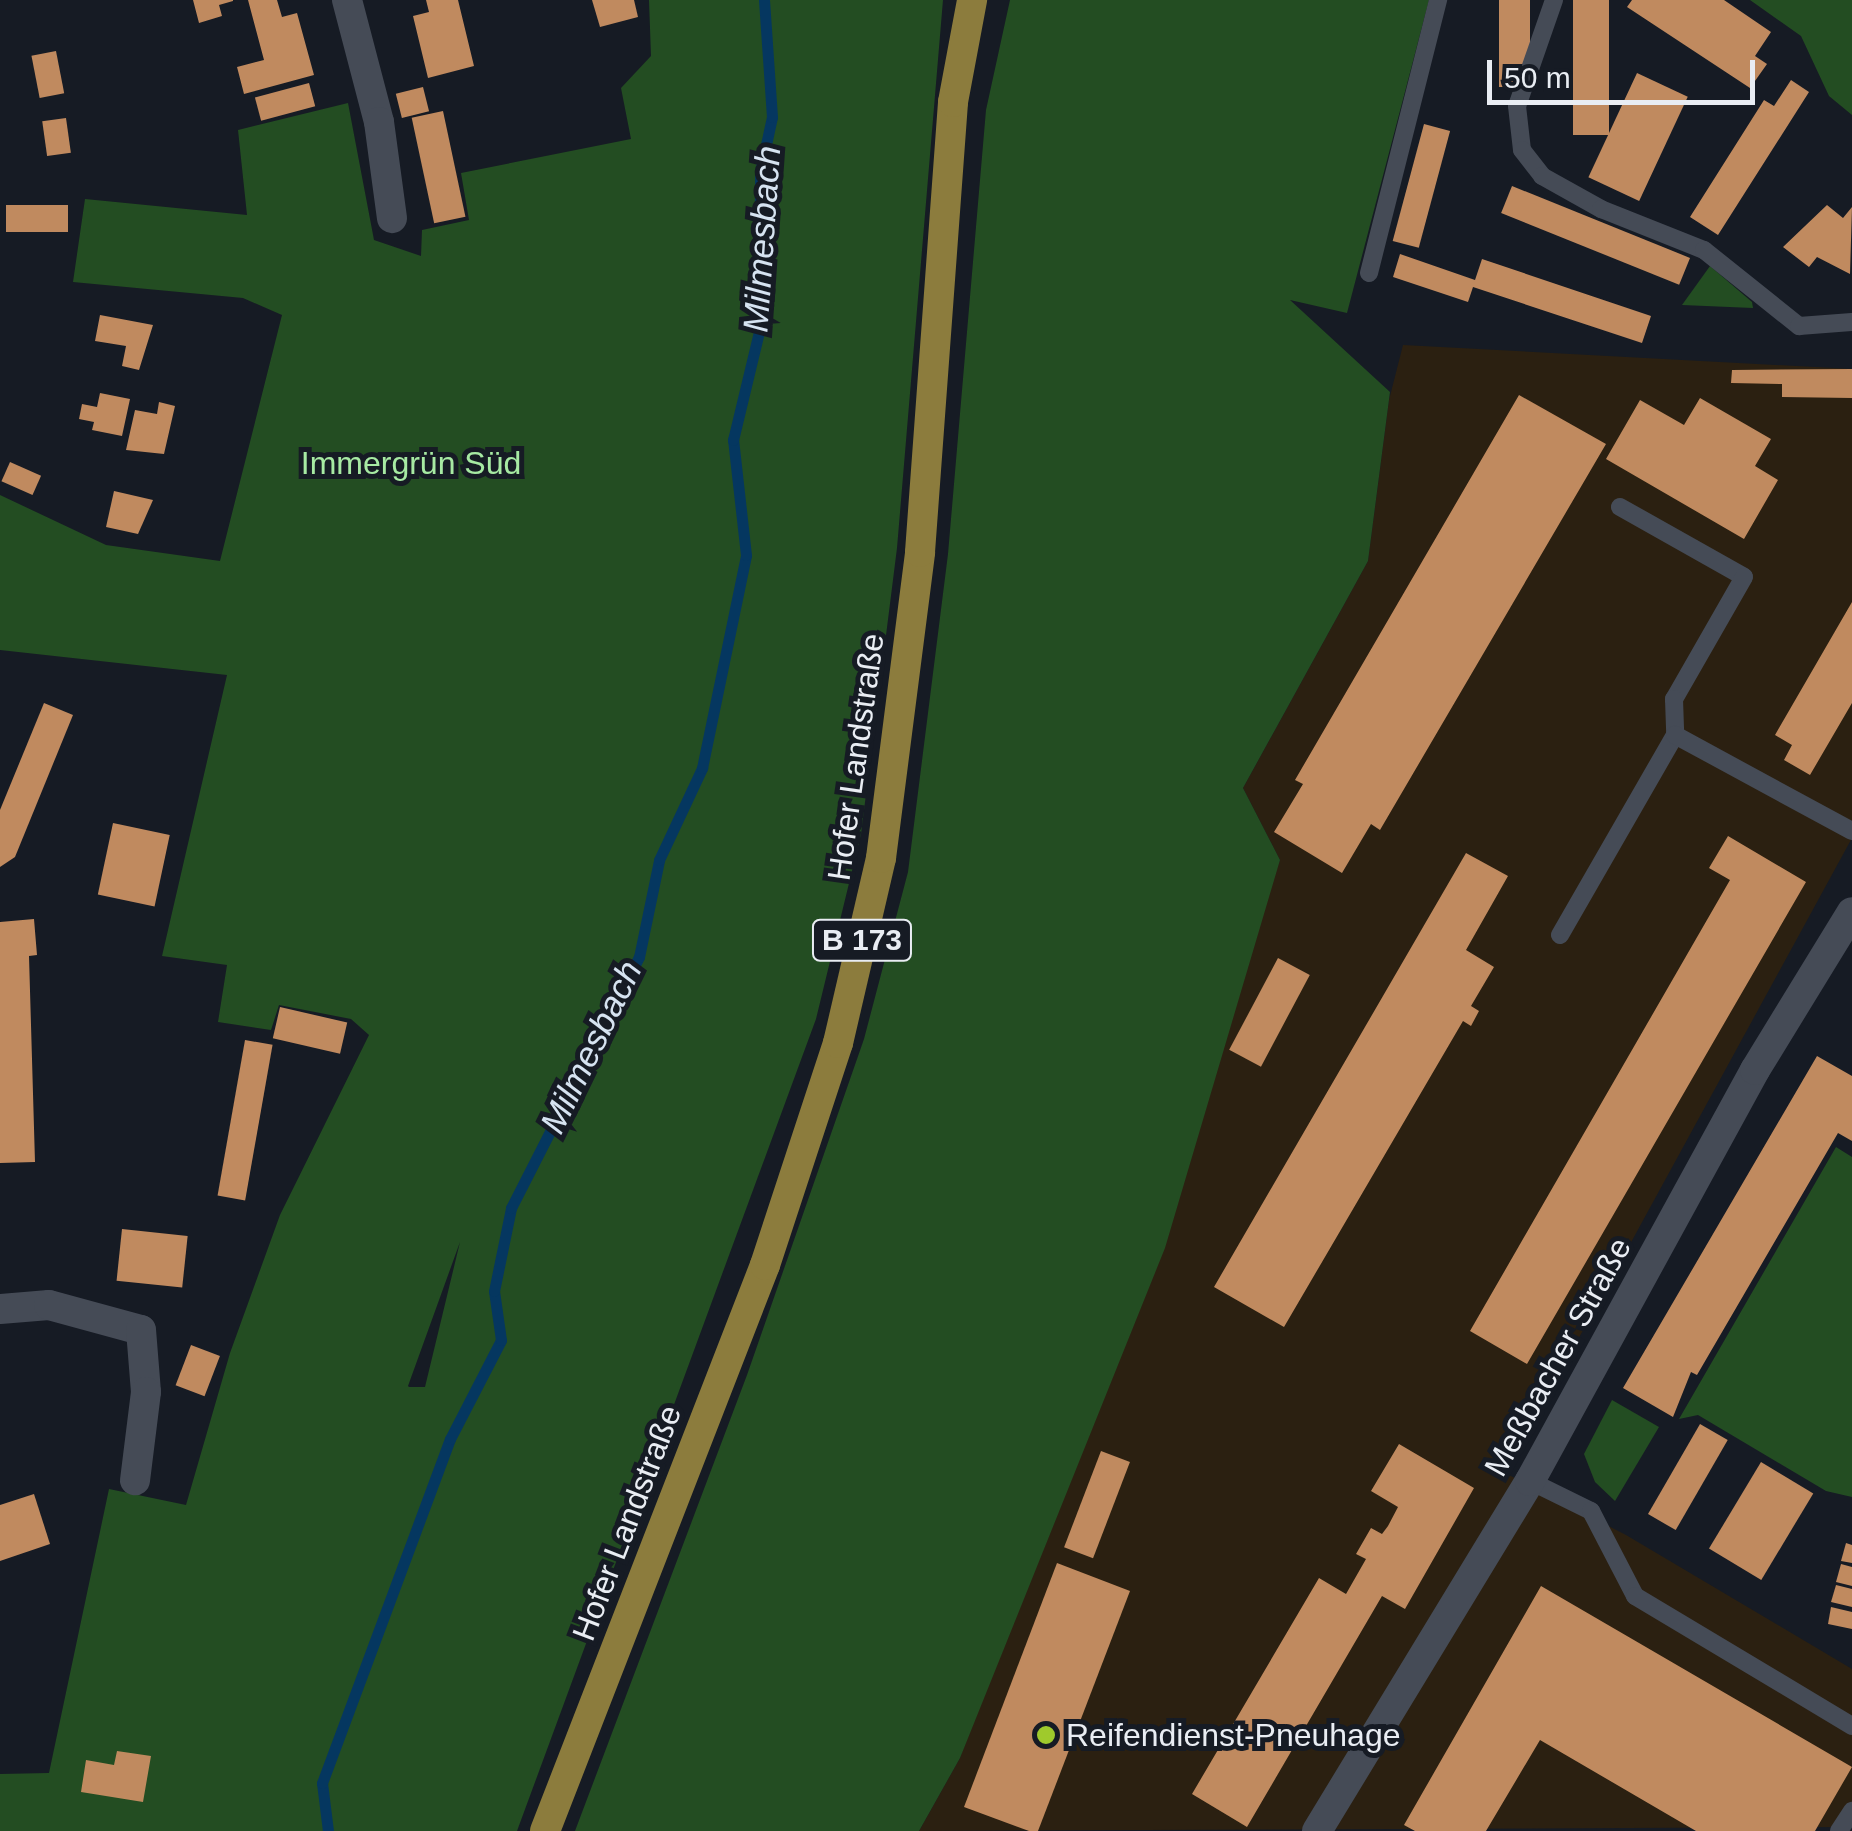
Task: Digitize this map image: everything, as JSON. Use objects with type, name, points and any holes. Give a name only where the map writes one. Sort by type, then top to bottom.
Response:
[{"type":"main road","name":"Hofer Landstraße","points":[[545,1831],[765,1265],[838,1043],[880,858],[920,552],[952,102],[972,0]]},
{"type":"street","points":[[347,0],[379,122],[392,218]]},
{"type":"street","name":"Meßbacher Straße","points":[[1317,1831],[1530,1482],[1754,1070],[1852,912]]},
{"type":"street","points":[[0,1309],[49,1305],[141,1330],[146,1392],[135,1480]]},
{"type":"lane","points":[[1369,272],[1438,0]]},
{"type":"lane","points":[[1554,0],[1517,106],[1522,150],[1542,176],[1601,209],[1704,250],[1799,326],[1852,322]]},
{"type":"lane","points":[[1560,935],[1674,735],[1674,700],[1744,577],[1620,507]]},
{"type":"lane","points":[[1674,735],[1852,831]]},
{"type":"lane","points":[[1530,1482],[1591,1511],[1635,1596],[1852,1726]]},
{"type":"lane","points":[[1838,1831],[1852,1810]]},
{"type":"shaded area","points":[[1403,345],[1852,369],[1852,838],[1505,1473],[1626,1535],[1852,1669],[1852,1827],[919,1831],[960,1758],[1280,860],[1243,788],[1368,561],[1389,400]]},
{"type":"green space","name":"Immergrün Süd","points":[[649,0],[943,0],[897,548],[861,834],[816,1019],[517,1831],[0,1831],[0,1774],[49,1773],[109,1489],[186,1505],[230,1353],[280,1215],[369,1035],[351,1019],[279,1005],[271,1030],[218,1022],[227,965],[162,956],[227,675],[0,650],[0,495],[106,545],[220,561],[282,315],[243,298],[73,282],[85,199],[247,215],[238,130],[348,103],[374,240],[421,256],[422,230],[469,220],[461,173],[631,139],[621,88],[651,56]],"holes":[[[460,1242],[425,1387],[408,1386]]]},
{"type":"green space","points":[[1010,0],[1429,0],[1347,313],[1290,300],[1390,392],[1368,561],[1243,788],[1280,860],[1165,1248],[960,1758],[919,1831],[575,1831],[747,1375],[864,1039],[908,872],[948,554],[986,110]]},
{"type":"green space","points":[[1750,0],[1852,0],[1852,115],[1829,96],[1801,36]]},
{"type":"green space","points":[[1710,266],[1752,302],[1753,308],[1682,305]]},
{"type":"green space","points":[[1836,1147],[1852,1157],[1852,1497],[1826,1491],[1698,1415],[1679,1419]]},
{"type":"green space","points":[[1612,1400],[1659,1427],[1615,1501],[1595,1482],[1584,1454]]},
{"type":"building","points":[[193,0],[233,1],[219,5],[222,16],[199,23]]},
{"type":"building","points":[[248,0],[277,0],[282,17],[297,13],[314,75],[244,94],[237,67],[264,60]]},
{"type":"building","points":[[426,0],[458,0],[474,66],[428,78],[413,16],[429,12]]},
{"type":"building","points":[[592,0],[634,0],[638,17],[600,27]]},
{"type":"building","points":[[1499,0],[1530,0],[1530,87],[1499,87]]},
{"type":"building","points":[[1573,0],[1609,0],[1609,135],[1573,135]]},
{"type":"building","points":[[1632,0],[1724,0],[1771,32],[1755,56],[1767,64],[1750,88],[1627,7]]},
{"type":"building","points":[[56,51],[64,93],[40,98],[31,56]]},
{"type":"building","points":[[1637,73],[1688,97],[1639,201],[1588,177]]},
{"type":"building","points":[[1791,80],[1809,92],[1718,235],[1690,217],[1764,100],[1774,106]]},
{"type":"building","points":[[309,83],[315,106],[261,121],[255,97]]},
{"type":"building","points":[[423,87],[429,111],[402,118],[396,94]]},
{"type":"building","points":[[443,111],[465,217],[434,223],[412,118]]},
{"type":"building","points":[[66,118],[71,153],[47,156],[42,121]]},
{"type":"building","points":[[1424,124],[1450,131],[1419,248],[1393,241]]},
{"type":"building","points":[[1512,186],[1690,258],[1679,285],[1501,213]]},
{"type":"building","points":[[6,205],[68,205],[68,232],[6,232]]},
{"type":"building","points":[[1827,205],[1843,218],[1852,207],[1850,274],[1817,257],[1809,267],[1783,247]]},
{"type":"building","points":[[1400,254],[1475,280],[1482,259],[1651,316],[1642,343],[1473,287],[1468,302],[1393,277]]},
{"type":"building","points":[[100,315],[153,325],[139,370],[122,366],[126,346],[95,341]]},
{"type":"building","points":[[1852,369],[1852,398],[1782,397],[1782,384],[1731,383],[1732,370]]},
{"type":"building","points":[[100,393],[130,399],[122,436],[92,430],[94,422],[79,419],[82,404],[97,407]]},
{"type":"building","points":[[1519,395],[1606,444],[1380,830],[1371,824],[1342,873],[1274,832],[1303,784],[1295,780]]},
{"type":"building","points":[[1700,398],[1771,439],[1755,466],[1778,480],[1744,539],[1606,459],[1640,400],[1684,425]]},
{"type":"building","points":[[159,402],[175,406],[164,454],[126,450],[135,410],[157,414]]},
{"type":"building","points":[[10,462],[41,476],[33,495],[1,481]]},
{"type":"building","points":[[114,491],[153,500],[138,534],[106,527]]},
{"type":"building","points":[[1852,602],[1852,703],[1810,775],[1784,760],[1792,745],[1775,735]]},
{"type":"building","points":[[44,703],[73,715],[15,857],[0,867],[0,810]]},
{"type":"building","points":[[113,823],[170,835],[155,906],[98,894]]},
{"type":"building","points":[[1728,836],[1806,882],[1527,1364],[1470,1331],[1730,880],[1709,868]]},
{"type":"building","points":[[1466,853],[1508,876],[1466,950],[1494,967],[1471,1006],[1479,1011],[1471,1026],[1463,1021],[1284,1327],[1214,1287]]},
{"type":"building","points":[[34,919],[37,955],[29,956],[35,1162],[0,1163],[0,922]]},
{"type":"building","points":[[1278,958],[1310,975],[1261,1067],[1229,1050]]},
{"type":"building","points":[[280,1007],[347,1023],[340,1054],[273,1038]]},
{"type":"building","points":[[245,1040],[273,1045],[245,1200],[218,1196]]},
{"type":"building","points":[[1817,1056],[1852,1076],[1852,1141],[1838,1133],[1697,1375],[1691,1372],[1673,1417],[1623,1388]]},
{"type":"building","points":[[122,1229],[188,1236],[182,1288],[117,1281]]},
{"type":"building","points":[[191,1345],[220,1356],[205,1396],[176,1385]]},
{"type":"building","points":[[1700,1424],[1728,1440],[1676,1530],[1648,1514]]},
{"type":"building","points":[[1399,1444],[1474,1488],[1405,1609],[1382,1596],[1247,1827],[1192,1794],[1319,1578],[1346,1594],[1366,1559],[1356,1554],[1371,1528],[1382,1534],[1388,1526],[1398,1507],[1371,1491]]},
{"type":"building","points":[[1101,1451],[1130,1462],[1093,1558],[1064,1547]]},
{"type":"building","points":[[1761,1462],[1813,1493],[1761,1580],[1709,1549]]},
{"type":"building","points":[[34,1494],[50,1544],[0,1561],[0,1505]]},
{"type":"building","points":[[1846,1543],[1852,1545],[1852,1563],[1841,1561]]},
{"type":"building","points":[[1057,1563],[1130,1591],[1038,1831],[1029,1831],[964,1807]]},
{"type":"building","points":[[1841,1564],[1852,1567],[1852,1586],[1836,1582]]},
{"type":"building","points":[[1836,1585],[1852,1589],[1852,1607],[1831,1602]]},
{"type":"building","points":[[1541,1586],[1852,1767],[1815,1831],[1696,1831],[1540,1740],[1486,1831],[1415,1831],[1404,1825]]},
{"type":"building","points":[[1831,1607],[1852,1612],[1852,1629],[1828,1624]]},
{"type":"building","points":[[117,1751],[151,1756],[143,1802],[81,1792],[86,1760],[114,1765]]},
{"type":"waterway","name":"Milmesbach","points":[[328,1831],[322,1783],[450,1439],[501,1340],[494,1291],[511,1208],[639,957],[659,860],[702,768],[746,555],[733,440],[759,332],[760,172],[772,117],[764,0]]},
{"type":"place","name":"Reifendienst-Pneuhage","points":[[1046,1735]]}]
